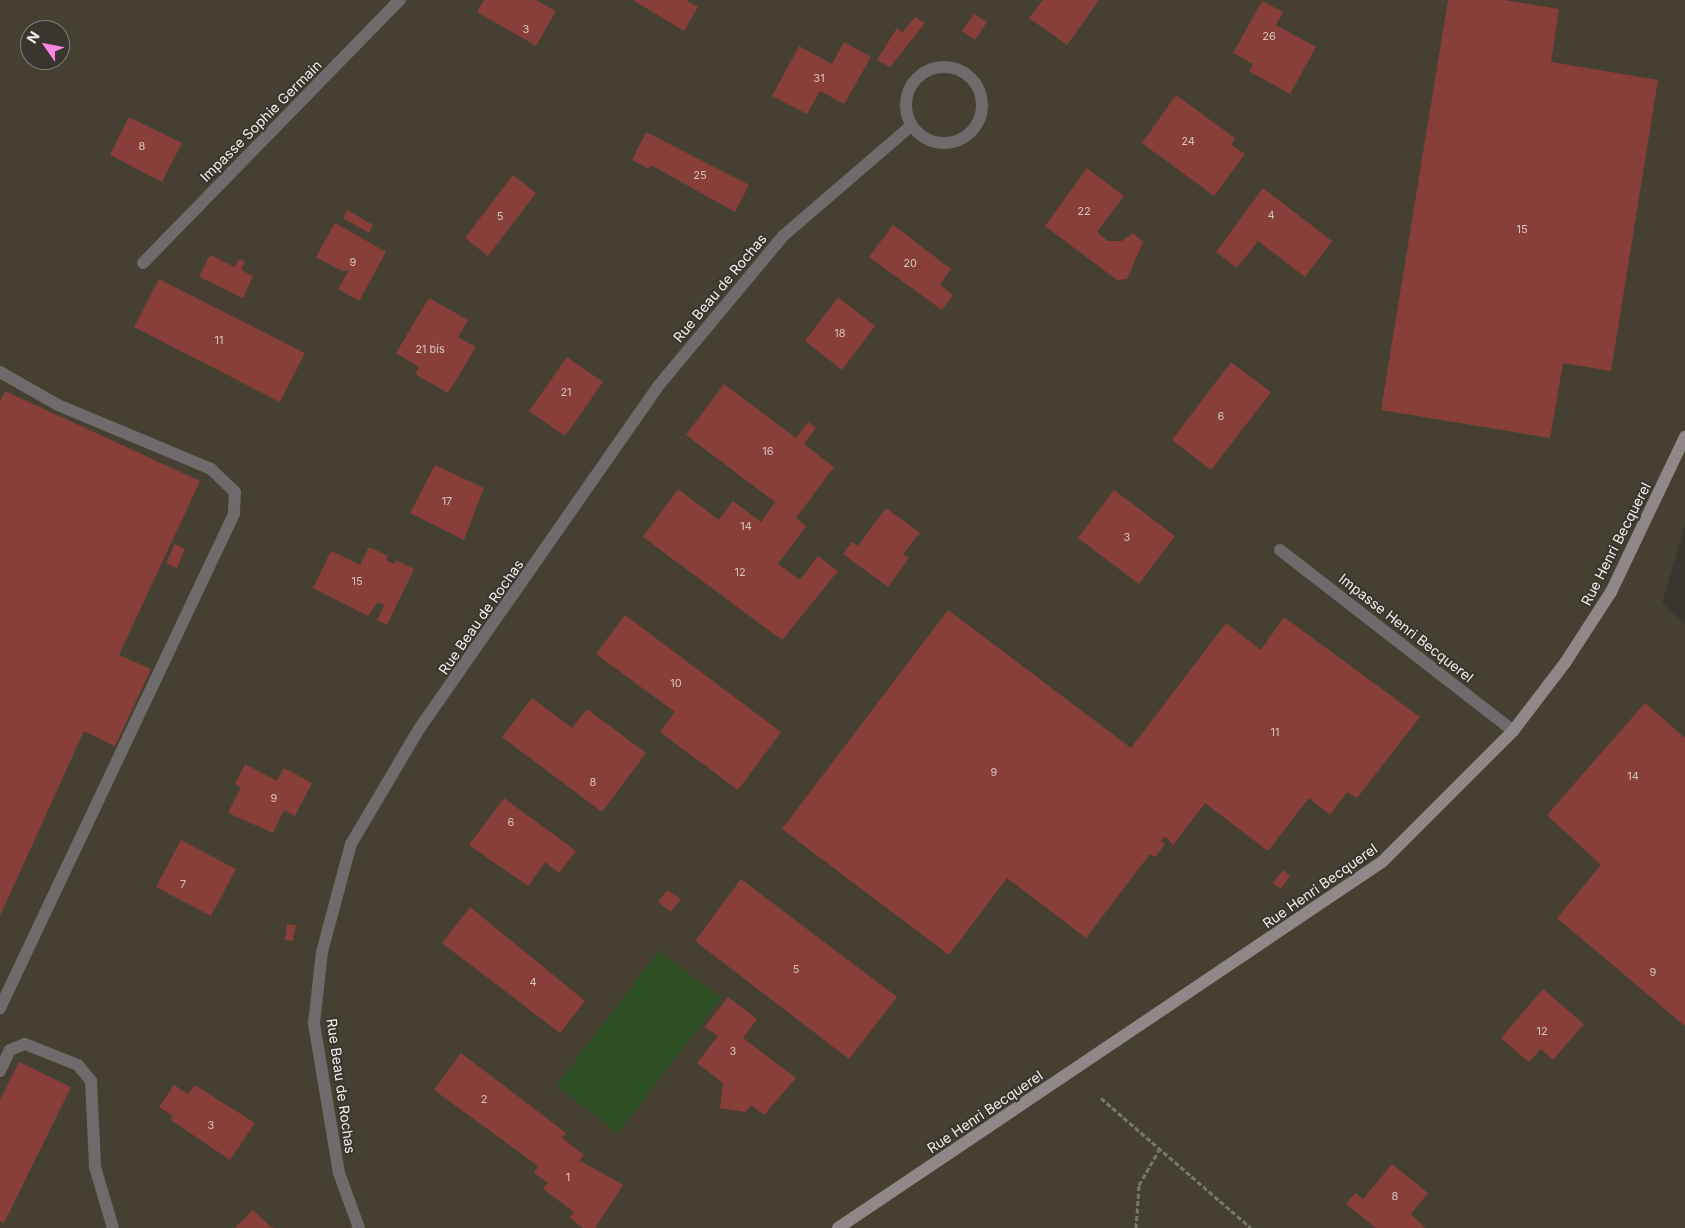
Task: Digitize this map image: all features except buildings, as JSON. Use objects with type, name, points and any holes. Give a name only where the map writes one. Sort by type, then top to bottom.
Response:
[{"type":"street","name":"Impasse Sophie Germain","points":[[143,263],[400,0]]},
{"type":"street","points":[[952,68],[974,80],[983,103],[979,122],[967,137],[943,144],[919,135],[911,126],[906,114],[908,95],[927,70],[952,68]]},
{"type":"street","name":"Rue Beau de Rochas","points":[[359,1228],[340,1173],[314,1023],[322,952],[351,844],[419,729],[658,385],[783,236],[911,126]]},
{"type":"street","points":[[0,372],[58,405],[211,469],[235,492],[234,514],[0,1008]]},
{"type":"street","name":"Rue Henri Becquerel","points":[[838,1228],[1382,862],[1513,731],[1566,663],[1611,592],[1685,437]]},
{"type":"street","name":"Impasse Henri Becquerel","points":[[1280,550],[1513,731]]},
{"type":"street","points":[[0,1070],[10,1050],[25,1044],[78,1065],[91,1081],[95,1167],[113,1228]]},
{"type":"path","points":[[1101,1098],[1251,1228]]},
{"type":"path","points":[[1136,1228],[1139,1185],[1159,1150]]},
{"type":"shaded area","points":[[0,0],[1685,0],[1685,525],[1662,603],[1685,624],[1685,1228],[0,1228]]},
{"type":"green space","points":[[659,951],[721,998],[618,1133],[556,1086]]}]
